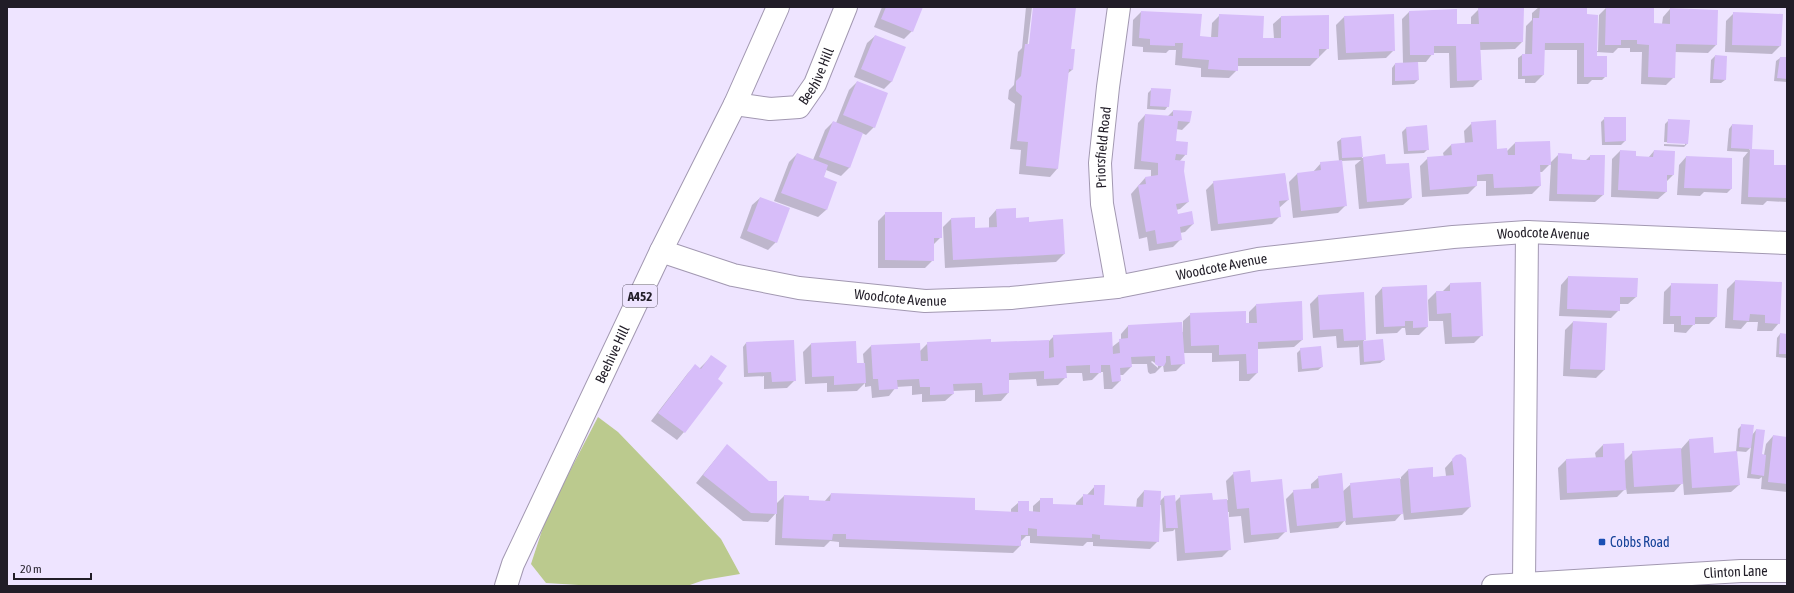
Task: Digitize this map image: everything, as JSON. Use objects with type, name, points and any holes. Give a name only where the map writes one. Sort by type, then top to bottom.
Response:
[{"type":"street","name":"Beehive Hill","points":[[506,586],[513,564],[661,251],[735,104],[778,7]]},
{"type":"street","name":"Beehive Hill","points":[[735,104],[770,109],[799,107],[815,84],[846,7]]},
{"type":"street","name":"Priorsfield Road","points":[[1117,287],[1102,204],[1100,163],[1108,87],[1119,7]]},
{"type":"street","name":"Woodcote Avenue","points":[[661,251],[733,275],[799,288],[926,301],[1012,298],[1117,287],[1258,260],[1453,237],[1527,232],[1787,242]]},
{"type":"street","points":[[1524,584],[1527,232]]},
{"type":"street","name":"Clinton Lane","points":[[1493,586],[1741,571],[1787,571]]},
{"type":"green space","points":[[598,417],[618,432],[721,539],[740,574],[704,580],[687,586],[595,586],[546,583],[531,564],[547,515]]},
{"type":"building","points":[[886,7],[923,7],[913,32],[881,19]]},
{"type":"building","points":[[1033,7],[1076,7],[1071,49],[1075,49],[1073,70],[1069,69],[1058,169],[1026,166],[1028,142],[1017,141],[1022,96],[1016,91],[1016,81],[1021,76],[1025,44],[1029,44]]},
{"type":"building","points":[[1540,7],[1587,7],[1587,14],[1598,15],[1597,56],[1607,56],[1607,77],[1584,77],[1584,43],[1545,43],[1544,75],[1522,76],[1522,54],[1532,54],[1533,18],[1539,18]]},
{"type":"building","points":[[1606,7],[1654,7],[1654,23],[1670,24],[1670,8],[1718,10],[1717,45],[1676,44],[1675,78],[1648,77],[1649,45],[1637,44],[1637,40],[1621,40],[1621,45],[1605,45]]},
{"type":"building","points":[[1478,8],[1524,8],[1523,42],[1480,42],[1482,80],[1457,81],[1456,46],[1434,46],[1434,55],[1410,55],[1409,11],[1457,9],[1457,24],[1479,24]]},
{"type":"building","points":[[1141,11],[1202,14],[1200,36],[1210,37],[1218,37],[1219,14],[1264,16],[1263,38],[1281,38],[1281,16],[1329,15],[1329,49],[1319,49],[1319,58],[1238,58],[1238,71],[1208,69],[1209,60],[1182,58],[1183,43],[1175,43],[1175,46],[1150,45],[1150,39],[1139,38]]},
{"type":"building","points":[[1733,12],[1783,14],[1781,46],[1732,45]]},
{"type":"building","points":[[1394,14],[1395,51],[1346,53],[1344,16]]},
{"type":"building","points":[[875,35],[906,47],[892,82],[861,69]]},
{"type":"building","points":[[1715,55],[1727,56],[1726,80],[1713,79]]},
{"type":"building","points":[[1780,57],[1787,57],[1787,79],[1777,78]]},
{"type":"building","points":[[1418,62],[1419,80],[1395,81],[1395,63]]},
{"type":"building","points":[[857,81],[888,93],[875,128],[843,115]]},
{"type":"building","points":[[1151,88],[1171,89],[1169,107],[1150,106]]},
{"type":"building","points":[[1173,110],[1192,111],[1190,122],[1178,121],[1176,141],[1188,142],[1187,155],[1176,154],[1175,160],[1185,161],[1184,171],[1189,202],[1176,204],[1178,214],[1192,211],[1194,224],[1180,227],[1182,240],[1157,244],[1155,230],[1146,232],[1138,185],[1146,184],[1145,177],[1158,175],[1158,163],[1141,161],[1145,114],[1173,116]]},
{"type":"building","points":[[1604,117],[1626,117],[1626,141],[1605,142]]},
{"type":"building","points":[[1668,119],[1690,120],[1688,144],[1667,143]]},
{"type":"building","points":[[1496,120],[1497,149],[1507,148],[1508,155],[1515,155],[1515,142],[1550,141],[1551,165],[1540,165],[1541,186],[1494,188],[1493,174],[1487,174],[1477,175],[1477,186],[1430,190],[1427,157],[1452,155],[1451,144],[1473,142],[1471,122]]},
{"type":"building","points":[[833,121],[863,133],[850,168],[819,157]]},
{"type":"building","points":[[1732,124],[1753,125],[1752,149],[1774,150],[1774,165],[1787,165],[1787,198],[1748,197],[1750,149],[1731,148]]},
{"type":"building","points":[[1427,125],[1429,150],[1408,151],[1406,127]]},
{"type":"building","points":[[1361,136],[1363,157],[1342,158],[1341,138]]},
{"type":"building","points":[[1620,150],[1636,151],[1636,156],[1653,157],[1654,150],[1675,151],[1674,175],[1667,175],[1667,192],[1618,190]]},
{"type":"building","points":[[797,153],[828,165],[824,177],[837,182],[827,210],[781,193]]},
{"type":"building","points":[[1558,153],[1572,154],[1572,159],[1583,160],[1590,160],[1590,155],[1605,155],[1604,195],[1557,194]]},
{"type":"building","points":[[1385,154],[1386,164],[1409,163],[1412,198],[1367,202],[1363,157]]},
{"type":"building","points":[[1686,156],[1732,158],[1732,189],[1684,188]]},
{"type":"building","points":[[1342,160],[1347,206],[1301,211],[1297,173],[1321,170],[1320,162]]},
{"type":"building","points":[[1285,173],[1289,200],[1279,201],[1281,217],[1218,224],[1213,181]]},
{"type":"building","points":[[760,197],[790,208],[777,243],[747,231]]},
{"type":"building","points":[[1016,208],[1016,218],[1029,217],[1029,222],[1063,219],[1065,254],[953,260],[951,218],[975,217],[975,228],[997,227],[996,209]]},
{"type":"building","points":[[885,212],[942,212],[942,238],[934,238],[934,261],[885,260]]},
{"type":"building","points":[[1568,276],[1638,278],[1637,297],[1620,297],[1620,311],[1567,309]]},
{"type":"building","points":[[1735,280],[1782,282],[1780,324],[1765,323],[1765,315],[1750,314],[1749,321],[1733,320]]},
{"type":"building","points":[[1481,282],[1483,336],[1452,337],[1451,313],[1437,314],[1436,291],[1450,291],[1450,283]]},
{"type":"building","points":[[1671,283],[1718,284],[1717,317],[1695,317],[1695,325],[1681,325],[1681,316],[1670,316]]},
{"type":"building","points":[[1427,285],[1428,327],[1413,328],[1413,321],[1405,321],[1405,326],[1384,327],[1382,287]]},
{"type":"building","points":[[1364,292],[1366,340],[1344,341],[1343,329],[1320,330],[1318,295]]},
{"type":"building","points":[[1302,301],[1303,340],[1258,342],[1258,373],[1247,374],[1246,354],[1219,355],[1219,345],[1191,346],[1190,313],[1246,311],[1246,323],[1257,323],[1256,304]]},
{"type":"building","points":[[1573,321],[1607,323],[1605,370],[1570,369]]},
{"type":"building","points":[[1182,322],[1185,364],[1171,365],[1170,356],[1166,356],[1164,366],[1158,366],[1155,364],[1155,356],[1131,357],[1132,367],[1120,368],[1121,381],[1112,382],[1110,365],[1101,365],[1101,373],[1090,373],[1090,365],[1066,366],[1067,378],[1044,379],[1044,371],[1009,373],[1009,393],[983,395],[982,383],[953,384],[954,394],[930,395],[930,387],[920,387],[919,379],[897,380],[898,389],[879,390],[878,379],[873,379],[871,345],[920,343],[921,361],[928,361],[927,342],[991,339],[991,342],[1049,340],[1049,358],[1054,357],[1053,335],[1112,332],[1113,354],[1120,353],[1119,339],[1128,338],[1128,325]]},
{"type":"building","points":[[1780,333],[1787,334],[1787,354],[1779,354]]},
{"type":"building","points":[[1383,339],[1385,360],[1364,362],[1363,341]]},
{"type":"building","points":[[794,340],[796,381],[772,382],[771,372],[748,373],[746,342]]},
{"type":"building","points":[[856,341],[857,363],[865,363],[866,383],[834,385],[834,376],[812,377],[811,343]]},
{"type":"building","points":[[1321,346],[1323,367],[1302,369],[1300,348]]},
{"type":"building","points":[[711,355],[727,366],[718,379],[723,383],[685,433],[658,413],[695,364],[701,369]]},
{"type":"building","points":[[1741,424],[1754,425],[1751,448],[1739,447]]},
{"type":"building","points":[[1756,429],[1765,430],[1762,454],[1766,455],[1764,476],[1751,474]]},
{"type":"building","points":[[1773,435],[1787,437],[1787,484],[1768,482]]},
{"type":"building","points":[[1713,437],[1714,453],[1737,451],[1740,485],[1692,488],[1689,439]]},
{"type":"building","points":[[1624,443],[1626,490],[1567,493],[1566,459],[1603,457],[1603,444]]},
{"type":"building","points":[[727,444],[769,481],[777,481],[777,514],[751,513],[703,475]]},
{"type":"building","points":[[1681,448],[1683,484],[1634,487],[1632,451]]},
{"type":"building","points":[[1461,454],[1466,458],[1471,507],[1411,513],[1408,469],[1433,467],[1433,477],[1454,475],[1452,459],[1456,455]]},
{"type":"building","points":[[1250,470],[1251,482],[1282,479],[1287,532],[1251,535],[1249,508],[1237,509],[1233,472]]},
{"type":"building","points":[[1342,473],[1346,521],[1297,526],[1293,490],[1319,488],[1318,476]]},
{"type":"building","points":[[1400,478],[1403,514],[1353,518],[1350,483]]},
{"type":"building","points":[[1094,485],[1105,485],[1104,505],[1143,507],[1144,490],[1161,491],[1159,542],[1100,539],[1100,535],[1092,534],[1092,538],[1037,536],[1037,529],[1028,528],[1028,535],[1021,535],[1021,546],[846,539],[846,534],[833,534],[832,540],[782,538],[784,495],[809,496],[809,500],[830,501],[831,493],[975,498],[975,510],[1018,512],[1018,501],[1029,501],[1029,511],[1040,512],[1040,498],[1053,498],[1053,504],[1083,505],[1083,494],[1094,495]]},
{"type":"building","points":[[1212,493],[1213,500],[1227,499],[1231,550],[1185,553],[1180,495]]},
{"type":"building","points":[[1175,495],[1178,528],[1166,528],[1164,496]]},
{"type":"place","name":"Cobbs Road","points":[[1602,542]]}]
